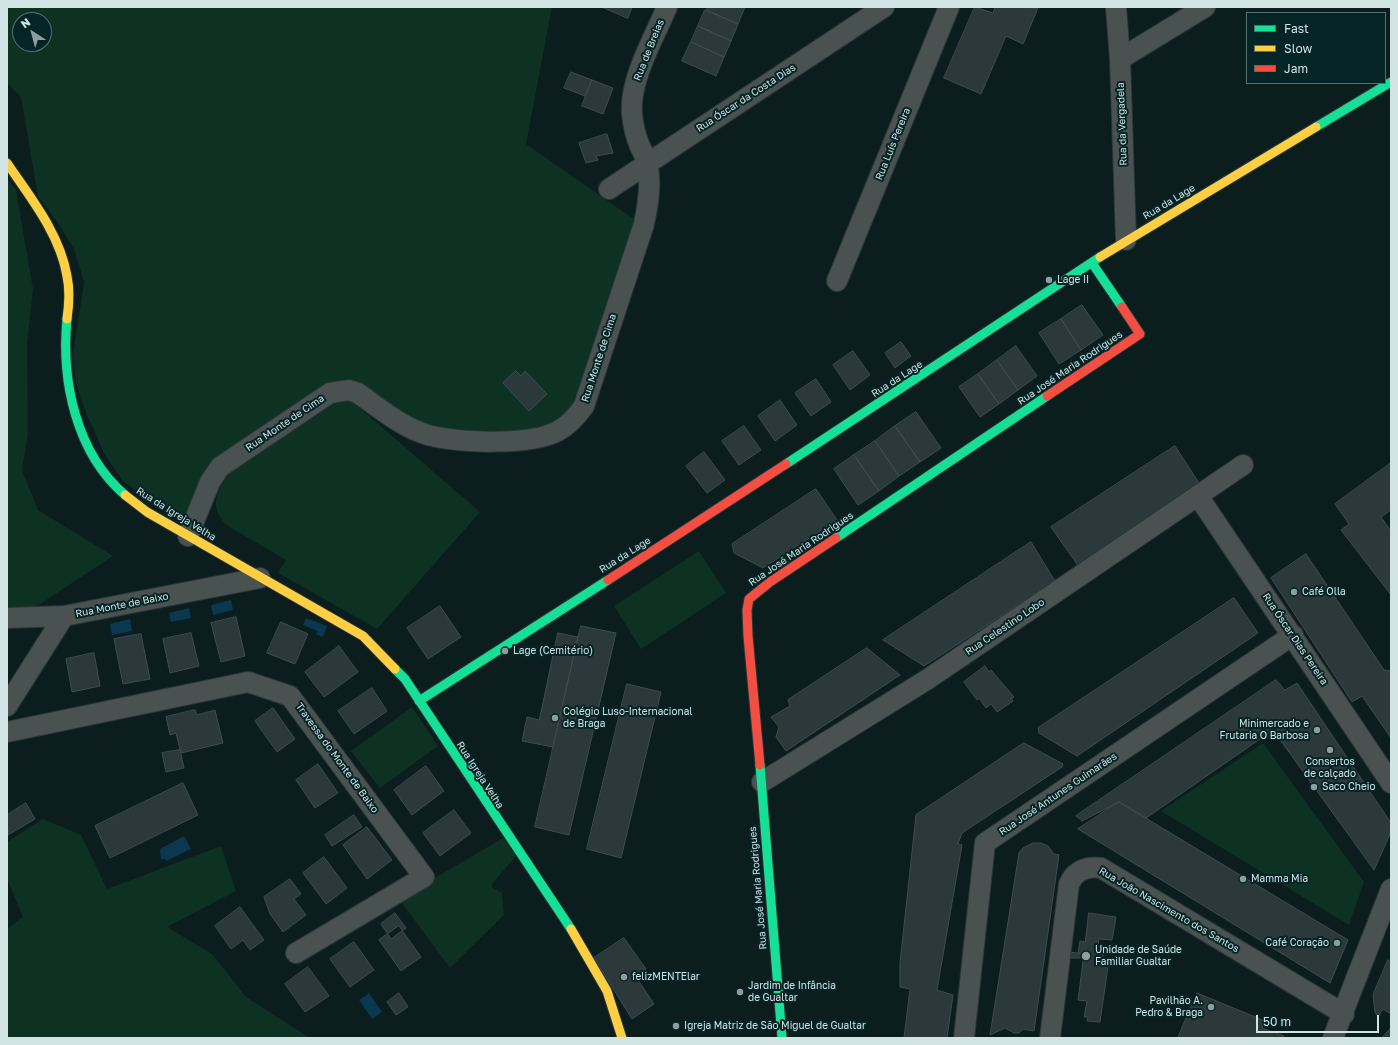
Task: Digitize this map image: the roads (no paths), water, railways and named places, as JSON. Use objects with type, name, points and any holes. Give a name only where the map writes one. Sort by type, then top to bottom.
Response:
[{"type":"street","name":"Rua de Breias","points":[[647,163],[634,128],[632,98],[636,83],[667,7]]},
{"type":"street","name":"Rua Óscar da Costa Dias","points":[[609,189],[858,15],[884,7]]},
{"type":"street","name":"Rua Luís Pereira","points":[[837,281],[949,7]]},
{"type":"street","name":"Rua da Vergadela","points":[[1116,7],[1120,59],[1126,240]]},
{"type":"street","points":[[1120,59],[1205,7]]},
{"type":"street","name":"Rua da Lage","points":[[419,701],[686,530],[1126,240],[1391,82]]},
{"type":"street","name":"Rua da Igreja Velha","points":[[7,163],[44,220],[65,266],[70,288],[66,345],[67,379],[80,424],[99,464],[112,482],[127,497],[147,512],[260,578]]},
{"type":"street","name":"Rua Monte de Cima","points":[[188,536],[210,482],[220,467],[330,393],[339,390],[353,392],[404,424],[428,435],[520,441],[558,431],[568,424],[577,416],[584,406],[644,224],[648,202],[647,163]]},
{"type":"street","name":"Rua José Maria Rodrigues","points":[[782,1038],[762,782],[748,636],[747,610],[749,599],[770,582],[1140,334],[1092,263]]},
{"type":"street","name":"Rua Celestino Lobo","points":[[762,782],[928,679],[1243,465]]},
{"type":"street","name":"Rua Óscar Dias Pereira","points":[[1198,496],[1391,782]]},
{"type":"street","name":"Rua Igreja Velha","points":[[260,578],[363,636],[405,679],[505,832],[558,908],[607,991],[622,1038]]},
{"type":"street","name":"Rua Monte de Baixo","points":[[7,706],[64,616],[260,578]]},
{"type":"street","points":[[7,618],[64,616]]},
{"type":"street","name":"Rua José Antunes Guimarães","points":[[964,1038],[985,843],[1293,635]]},
{"type":"street","name":"Travessa do Monte de Baixo","points":[[7,732],[248,682],[290,696],[424,877],[296,953]]},
{"type":"street","name":"Rua João Nascimento dos Santos","points":[[1050,1038],[1069,884],[1077,872],[1088,867],[1101,868],[1344,1014]]},
{"type":"street","points":[[1333,1038],[1344,1014],[1391,889]]},
{"type":"water","points":[[231,600],[233,610],[213,615],[211,605]]},
{"type":"water","points":[[189,608],[191,618],[171,622],[169,613]]},
{"type":"water","points":[[306,618],[327,626],[323,637],[316,634],[318,631],[303,625]]},
{"type":"water","points":[[130,619],[132,631],[112,635],[110,624]]},
{"type":"water","points":[[184,836],[191,849],[166,861],[165,859],[161,859],[160,849]]},
{"type":"water","points":[[369,993],[382,1012],[372,1019],[359,1000]]},
{"type":"place","name":"Lage II","points":[[1049,280]]},
{"type":"place","name":"Café Olla","points":[[1294,592]]},
{"type":"place","name":"Lage (Cemitério)","points":[[505,651]]},
{"type":"place","name":"Colégio Luso-Internacional de Braga","points":[[555,718]]},
{"type":"place","name":"Minimercado e Frutaria O Barbosa","points":[[1317,730]]},
{"type":"place","name":"Consertos de calçado","points":[[1330,750]]},
{"type":"place","name":"Saco Cheio","points":[[1314,787]]},
{"type":"place","name":"Mamma Mia","points":[[1243,879]]},
{"type":"place","name":"Café Coração","points":[[1337,943]]},
{"type":"place","name":"Unidade de Saúde Familiar Gualtar","points":[[1086,956]]},
{"type":"place","name":"felizMENTElar","points":[[624,977]]},
{"type":"place","name":"Jardim de Infância de Gualtar","points":[[740,992]]},
{"type":"place","name":"Pavilhão A. Pedro & Braga","points":[[1211,1007]]},
{"type":"place","name":"Igreja Matriz de São Miguel de Gualtar","points":[[676,1026]]}]
